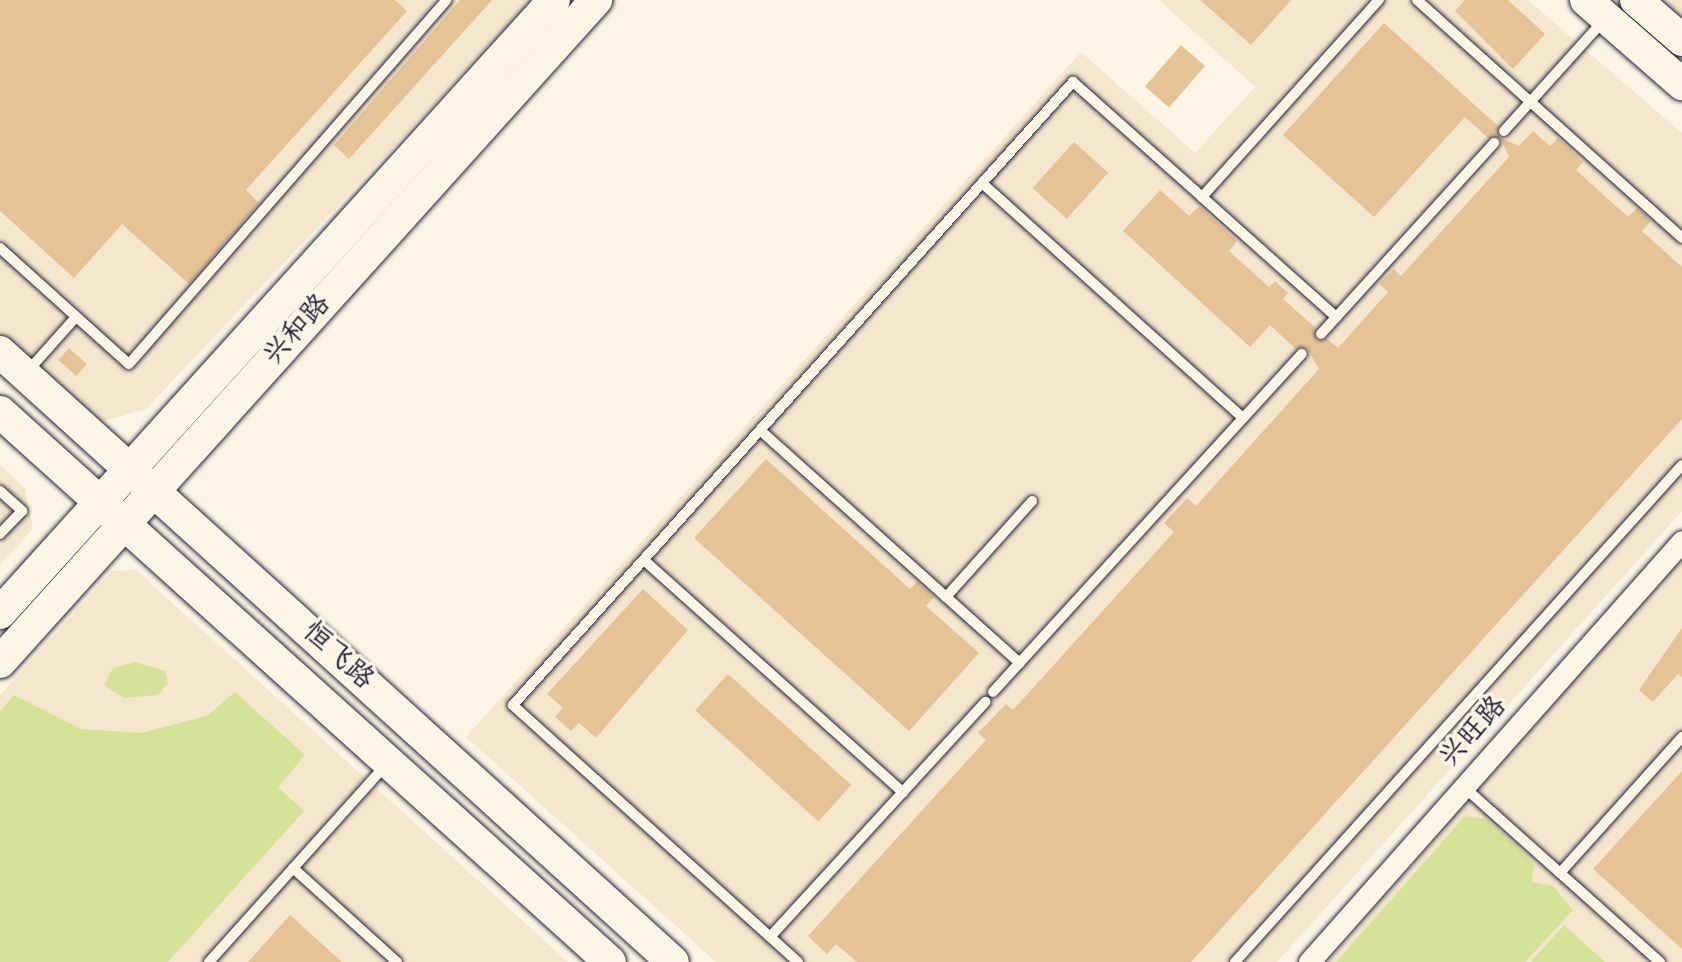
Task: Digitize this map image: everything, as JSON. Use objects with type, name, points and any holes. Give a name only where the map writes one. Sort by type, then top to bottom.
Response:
[{"type":"main road","name":"兴和路","points":[[0,613],[554,0]]},
{"type":"main road","name":"兴和路","points":[[0,662],[596,0]]},
{"type":"main road","points":[[1636,0],[1682,40]]},
{"type":"main road","points":[[1596,9],[1682,84]]},
{"type":"main road","name":"恒飞路","points":[[0,352],[673,962]]},
{"type":"main road","name":"恒飞路","points":[[0,412],[610,962]]},
{"type":"street","name":"兴旺路","points":[[1309,962],[1682,541]]},
{"type":"lane","points":[[0,248],[129,364],[447,0]]},
{"type":"lane","points":[[1202,197],[1379,0]]},
{"type":"lane","points":[[1418,0],[1682,238]]},
{"type":"lane","points":[[1504,131],[1531,102],[1596,9]]},
{"type":"lane","points":[[798,962],[513,705],[1073,82],[1336,317]]},
{"type":"lane","points":[[1321,334],[1494,142]]},
{"type":"lane","points":[[982,183],[1243,418]]},
{"type":"lane","points":[[25,374],[76,317]]},
{"type":"lane","points":[[993,692],[1302,354]]},
{"type":"lane","points":[[760,430],[1020,663]]},
{"type":"lane","points":[[1235,962],[1682,465]]},
{"type":"lane","points":[[0,491],[22,511],[0,534]]},
{"type":"lane","points":[[946,597],[1032,501]]},
{"type":"lane","points":[[644,560],[902,792]]},
{"type":"lane","points":[[771,937],[985,702]]},
{"type":"lane","points":[[1560,873],[1682,737]]},
{"type":"lane","points":[[209,962],[388,762]]},
{"type":"lane","points":[[1464,787],[1661,962]]},
{"type":"lane","points":[[293,868],[397,962]]},
{"type":"shaded area","points":[[0,0],[532,0],[146,409],[100,422],[0,331]]},
{"type":"shaded area","points":[[1159,0],[1528,0],[1682,133],[1682,511],[1277,962],[716,962],[466,737],[1081,52],[1195,153],[1255,87]]},
{"type":"shaded area","points":[[1657,0],[1682,0],[1682,23]]},
{"type":"shaded area","points":[[0,465],[25,488],[33,529],[0,565]]},
{"type":"shaded area","points":[[1682,557],[1682,962],[1327,962]]},
{"type":"shaded area","points":[[136,570],[568,962],[0,962],[0,695],[112,571]]},
{"type":"green space","points":[[135,662],[165,671],[168,683],[158,695],[124,698],[104,685],[113,668]]},
{"type":"green space","points":[[235,692],[305,755],[278,787],[304,811],[168,962],[0,962],[0,711],[14,695],[81,729],[141,733],[207,716]]},
{"type":"green space","points":[[1465,816],[1486,819],[1534,864],[1532,882],[1553,886],[1573,910],[1525,962],[1336,962]]},
{"type":"green space","points":[[1564,925],[1605,962],[1531,962]]},
{"type":"building","points":[[0,0],[395,0],[407,11],[246,190],[259,203],[189,284],[122,224],[74,278],[0,211]]},
{"type":"building","points":[[460,0],[492,0],[349,159],[334,145]]},
{"type":"building","points":[[1200,0],[1291,0],[1251,45]]},
{"type":"building","points":[[1465,0],[1508,0],[1545,34],[1513,69],[1455,11]]},
{"type":"building","points":[[1384,23],[1498,126],[1499,137],[1519,146],[1533,131],[1550,146],[1558,138],[1583,162],[1576,170],[1628,217],[1637,208],[1651,221],[1642,231],[1682,267],[1682,419],[1191,962],[857,962],[836,944],[827,954],[808,936],[986,740],[978,733],[1006,704],[1013,710],[1174,532],[1164,523],[1187,498],[1196,506],[1319,369],[1307,348],[1296,349],[1270,325],[1250,347],[1123,231],[1160,190],[1189,216],[1199,206],[1237,241],[1229,251],[1269,287],[1275,281],[1288,293],[1283,299],[1316,328],[1316,340],[1327,339],[1338,348],[1388,292],[1379,284],[1394,269],[1401,276],[1509,157],[1500,138],[1488,138],[1465,117],[1374,217],[1283,135]]},
{"type":"building","points":[[1181,45],[1205,66],[1169,108],[1145,87]]},
{"type":"building","points":[[1074,142],[1108,173],[1067,219],[1033,188]]},
{"type":"building","points":[[69,348],[87,364],[76,376],[58,360]]},
{"type":"building","points":[[766,459],[910,589],[917,582],[934,597],[926,606],[979,653],[909,731],[694,538]]},
{"type":"building","points":[[643,589],[688,630],[596,738],[579,723],[571,731],[555,717],[563,708],[547,694]]},
{"type":"building","points":[[1682,628],[1682,677],[1678,674],[1653,702],[1639,690]]},
{"type":"building","points":[[728,674],[851,785],[819,821],[695,710]]},
{"type":"building","points":[[1682,771],[1682,949],[1593,869]]},
{"type":"building","points":[[290,915],[342,962],[248,962]]}]
